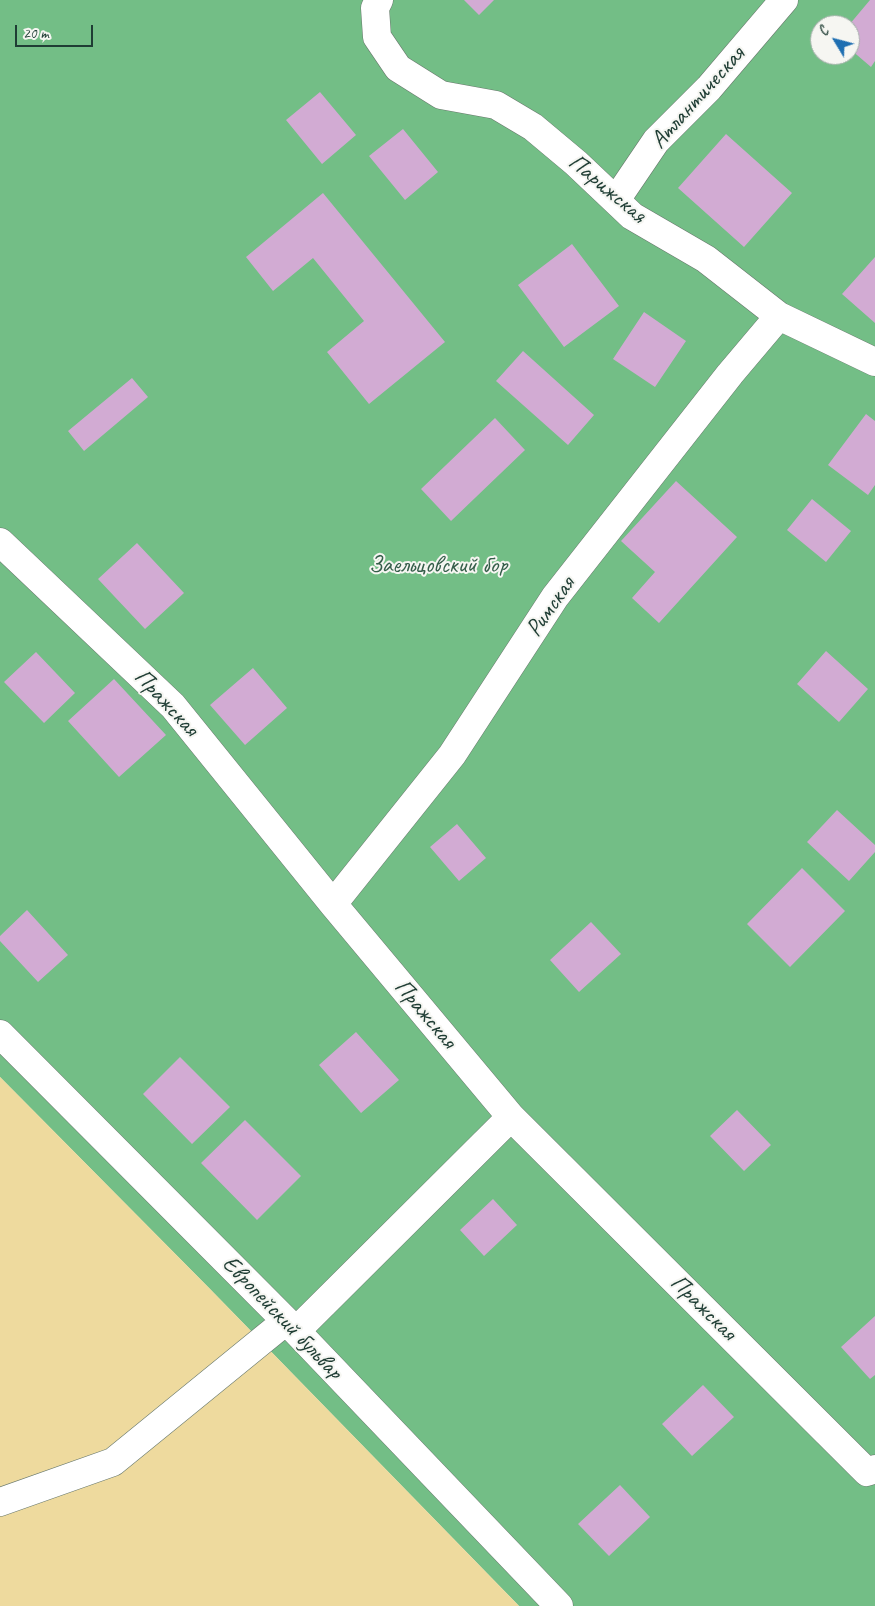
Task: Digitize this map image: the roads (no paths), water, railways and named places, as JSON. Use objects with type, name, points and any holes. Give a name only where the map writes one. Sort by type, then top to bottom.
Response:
[{"type":"street","name":"Парижская","points":[[379,0],[375,8],[377,37],[398,68],[441,95],[496,105],[533,126],[576,163],[632,216],[706,259],[779,316],[875,362]]},
{"type":"street","name":"Атлантическая","points":[[616,200],[656,141],[708,88],[784,0]]},
{"type":"street","name":"Римская","points":[[333,904],[452,755],[556,598],[730,374],[779,316]]},
{"type":"street","name":"Пражская","points":[[0,542],[173,706],[333,904],[511,1117],[871,1470]]},
{"type":"street","name":"Европейский бульвар","points":[[0,1034],[291,1326],[560,1606]]},
{"type":"street","points":[[0,1502],[113,1462],[291,1326],[511,1117]]},
{"type":"park label","name":"Заельцовский бор","points":[[438,566]]}]
